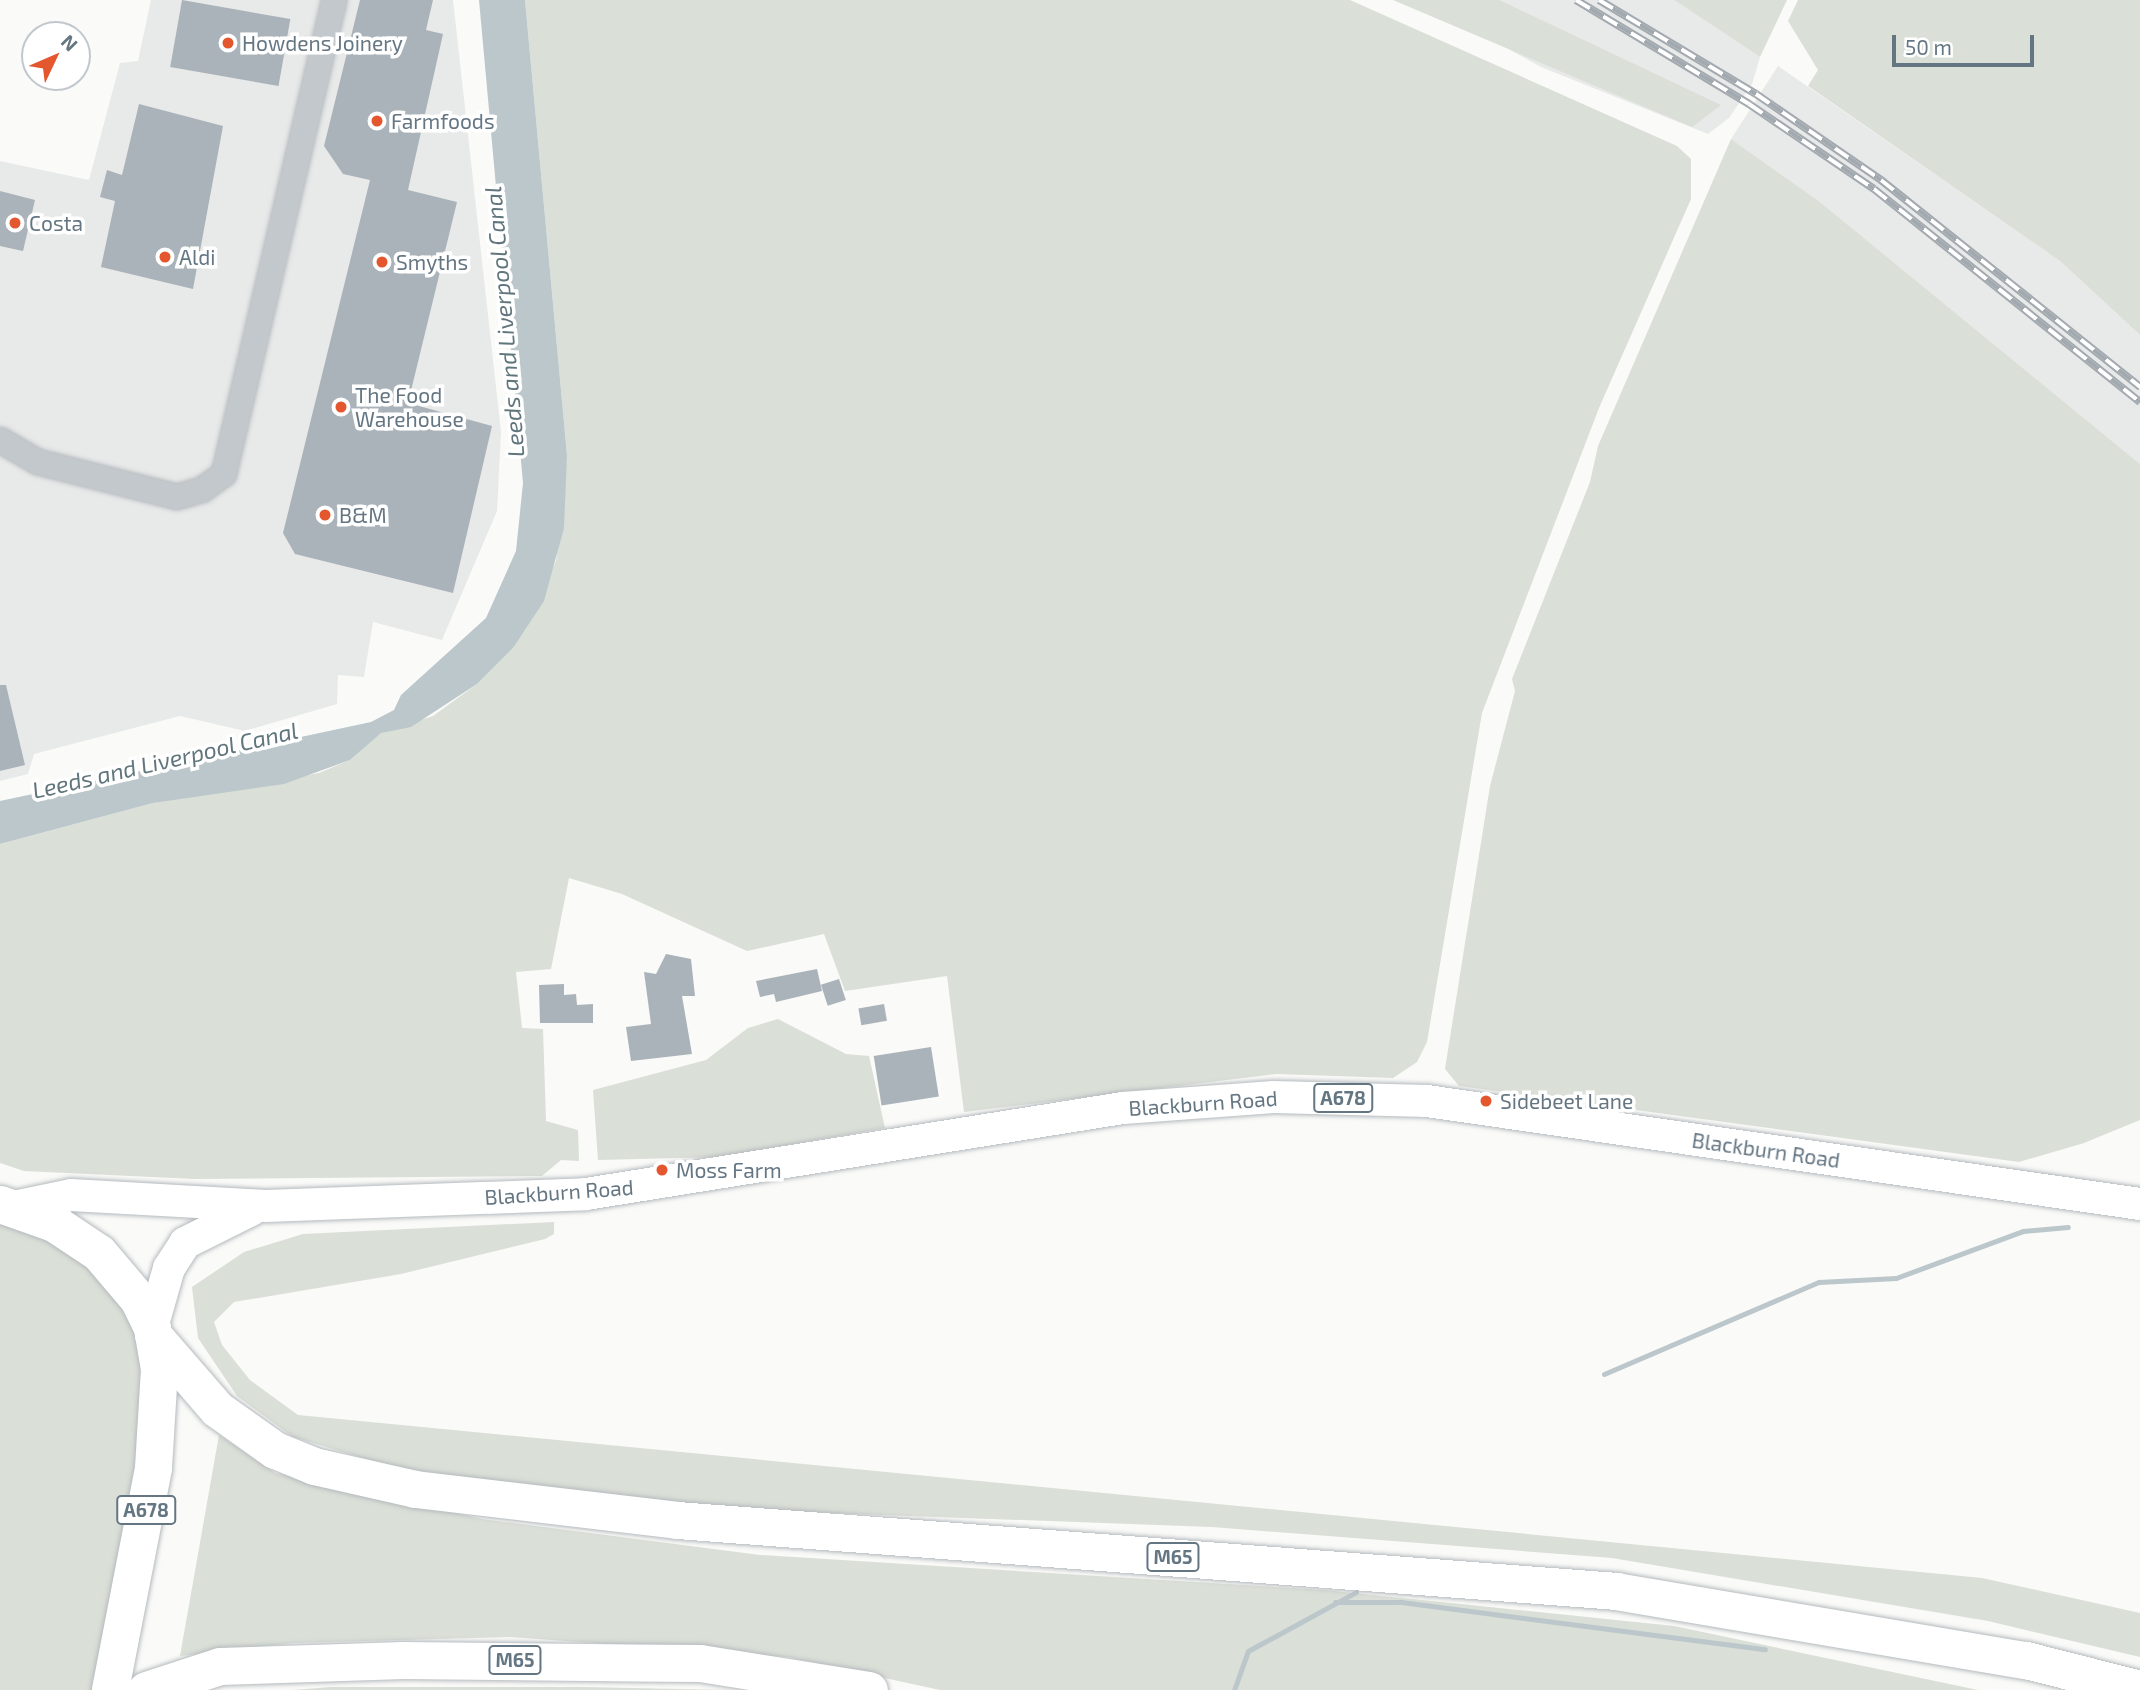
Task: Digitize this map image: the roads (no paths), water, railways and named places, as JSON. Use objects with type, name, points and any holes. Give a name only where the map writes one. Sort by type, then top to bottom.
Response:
[{"type":"highway","name":"A678","points":[[4,1205],[54,1223],[99,1253],[138,1299],[153,1332],[159,1369],[153,1468],[110,1690]]},
{"type":"highway","name":"M65","points":[[153,1332],[217,1409],[275,1450],[314,1466],[415,1489],[677,1520],[1616,1591],[2026,1660],[2140,1689]]},
{"type":"highway","name":"M65","points":[[154,1686],[248,1663],[559,1660],[701,1663],[869,1690]]},
{"type":"main road","name":"Blackburn Road","points":[[4,1205],[71,1195],[266,1206],[586,1194],[1123,1108],[1274,1097],[1427,1101],[2140,1204]]},
{"type":"main road","name":"Blackburn Road","points":[[153,1332],[169,1268],[185,1242],[226,1218],[266,1206]]},
{"type":"street","points":[[0,440],[38,462],[177,497],[202,490],[224,474],[334,0]]},
{"type":"waterway","points":[[1604,1374],[1819,1282],[1896,1278],[2023,1231],[2068,1227]]},
{"type":"waterway","points":[[1234,1690],[1248,1651],[1356,1592]]},
{"type":"waterway","points":[[1335,1602],[1401,1602],[1765,1649]]},
{"type":"railway","points":[[1576,0],[1749,104],[1874,189],[2140,402]]},
{"type":"railway","points":[[1599,0],[1756,94],[1881,180],[2140,387]]},
{"type":"place","name":"Howdens Joinery","points":[[228,43]]},
{"type":"place","name":"Farmfoods","points":[[377,121]]},
{"type":"place","name":"Costa","points":[[15,223]]},
{"type":"place","name":"Aldi","points":[[165,257]]},
{"type":"place","name":"Smyths","points":[[382,262]]},
{"type":"place","name":"The Food Warehouse","points":[[341,407]]},
{"type":"place","name":"B&M","points":[[325,515]]},
{"type":"place","name":"Sidebeet Lane","points":[[1486,1101]]},
{"type":"place","name":"Moss Farm","points":[[662,1170]]},
{"type":"water label","name":"Leeds and Liverpool Canal","points":[[504,322]]},
{"type":"water label","name":"Leeds and Liverpool Canal","points":[[165,760]]}]
